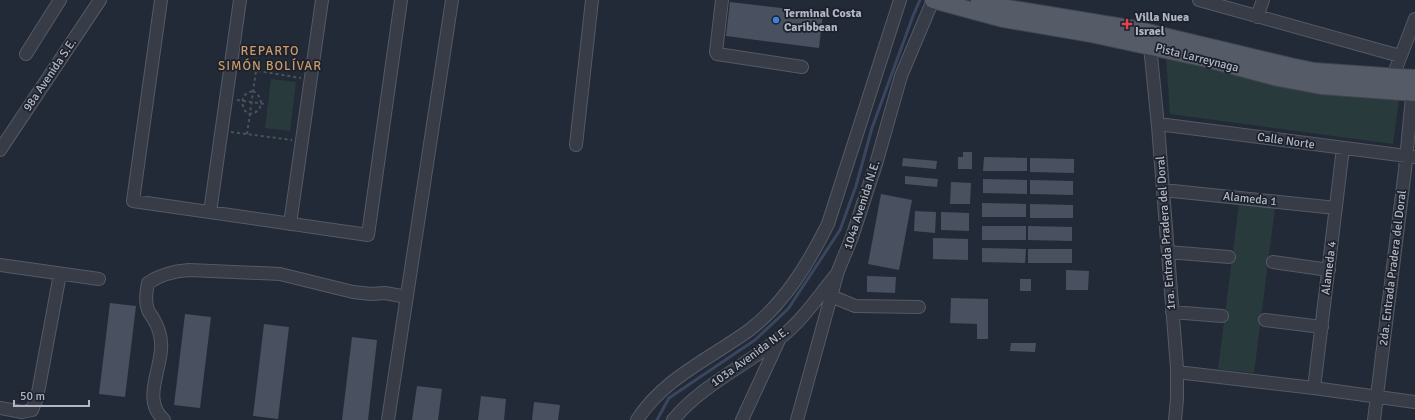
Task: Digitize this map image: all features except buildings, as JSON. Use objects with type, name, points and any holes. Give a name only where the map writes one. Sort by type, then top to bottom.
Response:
[{"type":"main road","name":"Pista Larreynaga","points":[[933,0],[1003,19],[1150,46],[1207,59],[1252,72],[1321,86],[1414,85]]},
{"type":"main road","name":"Pista Larreynaga","points":[[979,0],[1008,4],[1135,30],[1296,68],[1314,71],[1393,76],[1414,85]]},
{"type":"street","points":[[26,54],[60,0]]},
{"type":"street","name":"98a Avenida S.E.","points":[[0,150],[100,0]]},
{"type":"street","points":[[162,0],[133,201],[368,235],[401,0]]},
{"type":"street","points":[[210,212],[240,0]]},
{"type":"street","points":[[290,224],[322,0]]},
{"type":"street","points":[[388,420],[452,0]]},
{"type":"street","points":[[576,145],[592,0]]},
{"type":"street","points":[[722,0],[716,49],[717,54],[802,67]]},
{"type":"street","points":[[637,420],[650,402],[671,382],[748,330],[765,316],[796,280],[818,244],[828,224],[900,0]]},
{"type":"street","name":"104a Avenida N.E.","points":[[798,416],[838,271],[852,237],[874,171],[900,76],[933,0]]},
{"type":"street","points":[[1198,0],[1400,56]]},
{"type":"street","points":[[1257,17],[1263,0]]},
{"type":"street","points":[[1393,76],[1415,19]]},
{"type":"street","name":"1ra. Entrada Pradera del Doral","points":[[1150,46],[1158,126],[1177,372],[1175,420]]},
{"type":"street","name":"2da. Entrada Pradera del Doral","points":[[1374,420],[1411,157],[1414,85]]},
{"type":"street","name":"Calle Norte","points":[[1158,126],[1166,125],[1411,157]]},
{"type":"street","name":"Alameda 4","points":[[1314,388],[1343,148]]},
{"type":"street","name":"Alameda 1","points":[[1163,190],[1336,208]]},
{"type":"street","points":[[1168,252],[1229,257]]},
{"type":"street","points":[[1273,262],[1329,270]]},
{"type":"street","points":[[0,265],[99,279]]},
{"type":"street","points":[[164,420],[154,407],[153,393],[161,350],[160,334],[154,319],[148,311],[146,296],[148,283],[157,276],[175,271],[189,270],[280,274],[353,292],[371,294],[385,293],[407,297]]},
{"type":"street","name":"103a Avenida N.E.","points":[[673,420],[697,396],[780,338],[806,312],[838,271]]},
{"type":"street","points":[[0,408],[22,412],[32,410],[37,398],[60,274]]},
{"type":"street","points":[[831,296],[855,306],[919,307]]},
{"type":"street","points":[[1172,312],[1222,316]]},
{"type":"street","points":[[1265,320],[1322,327]]},
{"type":"street","points":[[742,420],[780,338]]},
{"type":"street","points":[[1177,372],[1314,388],[1415,402]]},
{"type":"path","points":[[231,67],[310,79]]},
{"type":"path","points":[[247,134],[256,71]]},
{"type":"path","points":[[253,91],[258,94],[261,99],[261,104],[260,109],[256,113],[250,114],[245,111],[242,101],[243,97],[248,92],[253,91]]},
{"type":"path","points":[[226,99],[265,104]]},
{"type":"path","points":[[222,130],[302,142]]},
{"type":"shaded area","points":[[1166,57],[1399,99],[1393,144],[1170,114]]},
{"type":"shaded area","points":[[271,79],[296,82],[290,131],[265,128]]},
{"type":"shaded area","points":[[1239,204],[1275,208],[1254,373],[1218,369]]},
{"type":"waterway","points":[[657,420],[669,398],[755,340],[788,309],[840,230],[856,186],[872,128],[920,0]]},
{"type":"place","name":"Terminal Costa Caribbean","points":[[776,20]]},
{"type":"place","name":"Villa Nuea Israel","points":[[1127,24]]},
{"type":"district","name":"REPARTO SIMÓN BOLÍVAR","points":[[270,58]]}]
